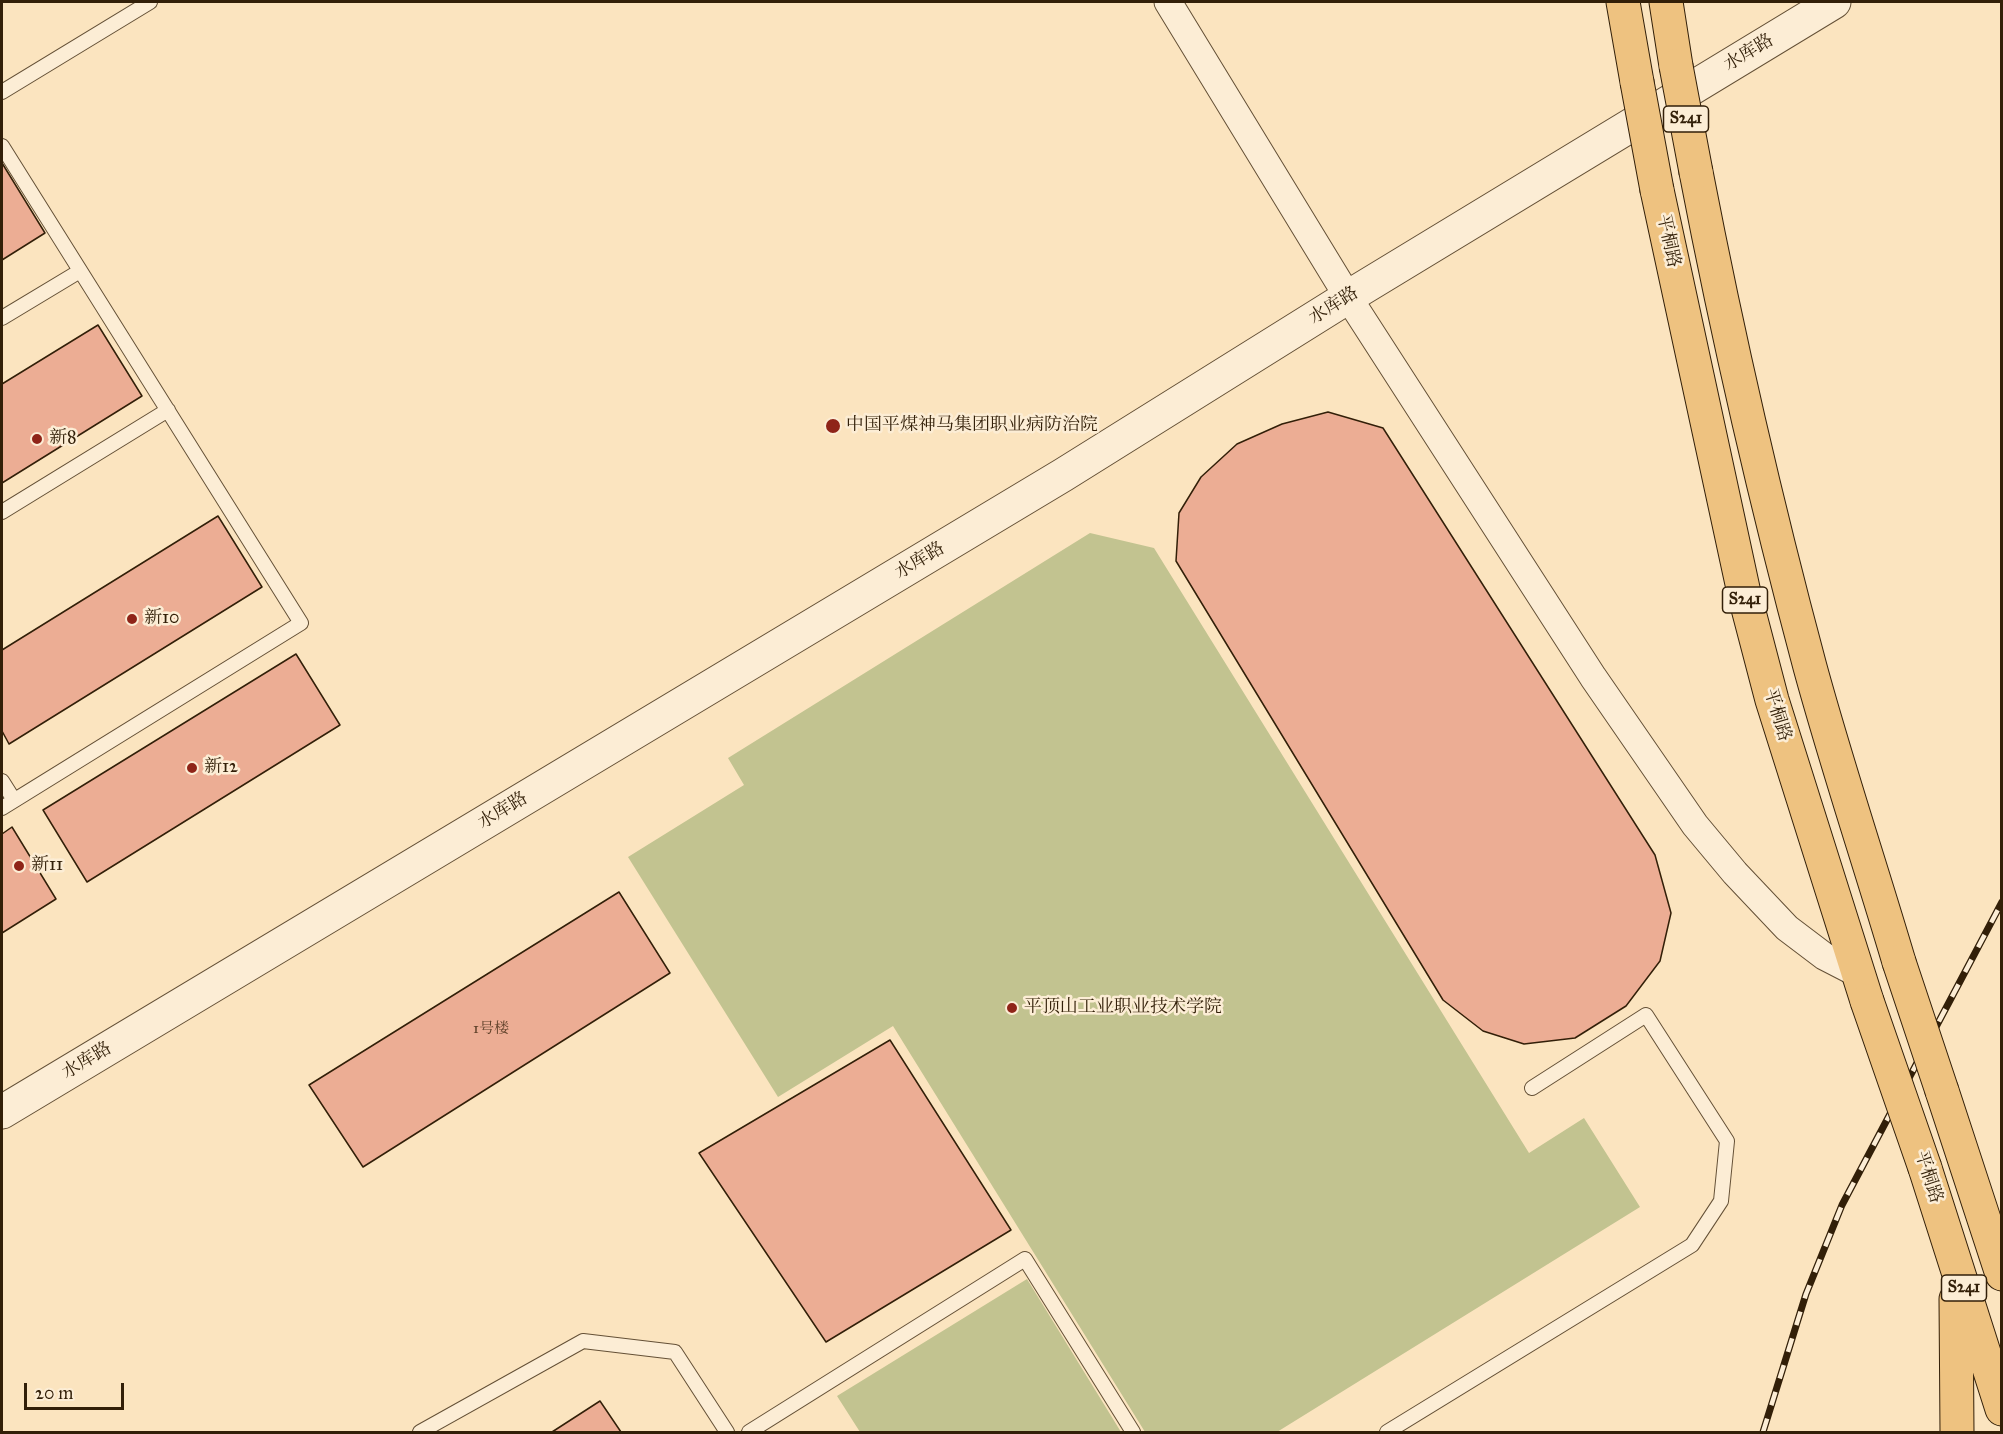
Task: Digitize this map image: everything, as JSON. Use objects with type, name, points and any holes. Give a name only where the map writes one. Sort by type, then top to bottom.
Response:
[{"type":"main road","name":"平桐路","points":[[1623,2],[1657,189],[1743,593],[1772,700],[1862,987],[1956,1261],[2001,1409]]},
{"type":"main road","name":"S241","points":[[1666,2],[1719,290],[1811,669],[1899,962],[2001,1274]]},
{"type":"main road","points":[[1956,1261],[1957,1432]]},
{"type":"street","points":[[1168,2],[1348,297],[1593,677],[1695,825],[1734,873],[1787,928],[1862,987]]},
{"type":"street","name":"水库路","points":[[2,1112],[1063,475],[1348,297],[1834,2]]},
{"type":"lane","points":[[2,92],[150,2]]},
{"type":"lane","points":[[2,146],[302,623],[2,808]]},
{"type":"lane","points":[[2,318],[80,271]]},
{"type":"lane","points":[[2,512],[168,410]]},
{"type":"lane","points":[[2,780],[14,800]]},
{"type":"lane","points":[[1387,1432],[1692,1245],[1721,1201],[1727,1141],[1646,1015],[1532,1088]]},
{"type":"lane","points":[[749,1432],[1025,1258],[1133,1432]]},
{"type":"lane","points":[[420,1432],[583,1341],[675,1352],[727,1432]]},
{"type":"green space","points":[[1090,533],[1154,548],[1529,1153],[1584,1118],[1640,1207],[1277,1432],[1145,1432],[893,1026],[778,1097],[628,857],[744,785],[728,758]]},
{"type":"green space","points":[[1027,1279],[1121,1432],[860,1432],[837,1396]]},
{"type":"building","points":[[2,163],[45,233],[2,260]]},
{"type":"building","name":"新8","points":[[98,325],[142,396],[2,483],[2,384]]},
{"type":"building","points":[[1328,412],[1383,428],[1655,855],[1671,913],[1660,961],[1626,1006],[1575,1038],[1524,1044],[1483,1031],[1443,1000],[1176,561],[1179,513],[1201,477],[1237,444],[1282,424]]},
{"type":"building","name":"新10","points":[[218,516],[262,587],[9,744],[2,731],[2,650]]},
{"type":"building","name":"新12","points":[[296,654],[340,725],[87,882],[43,810]]},
{"type":"building","name":"新11","points":[[12,827],[56,899],[2,933],[2,834]]},
{"type":"building","points":[[619,892],[670,973],[363,1167],[309,1085]]},
{"type":"building","points":[[890,1040],[1011,1230],[826,1342],[699,1153]]},
{"type":"building","points":[[600,1401],[621,1432],[552,1432]]},
{"type":"railway","points":[[1763,1432],[1806,1294],[1842,1205],[2002,902]]},
{"type":"place","name":"中国平煤神马集团职业病防治院","points":[[833,426]]},
{"type":"place","name":"新8","points":[[37,439]]},
{"type":"place","name":"新10","points":[[132,619]]},
{"type":"place","name":"新12","points":[[192,768]]},
{"type":"place","name":"新11","points":[[19,866]]},
{"type":"place","name":"平顶山工业职业技术学院","points":[[1012,1008]]}]
